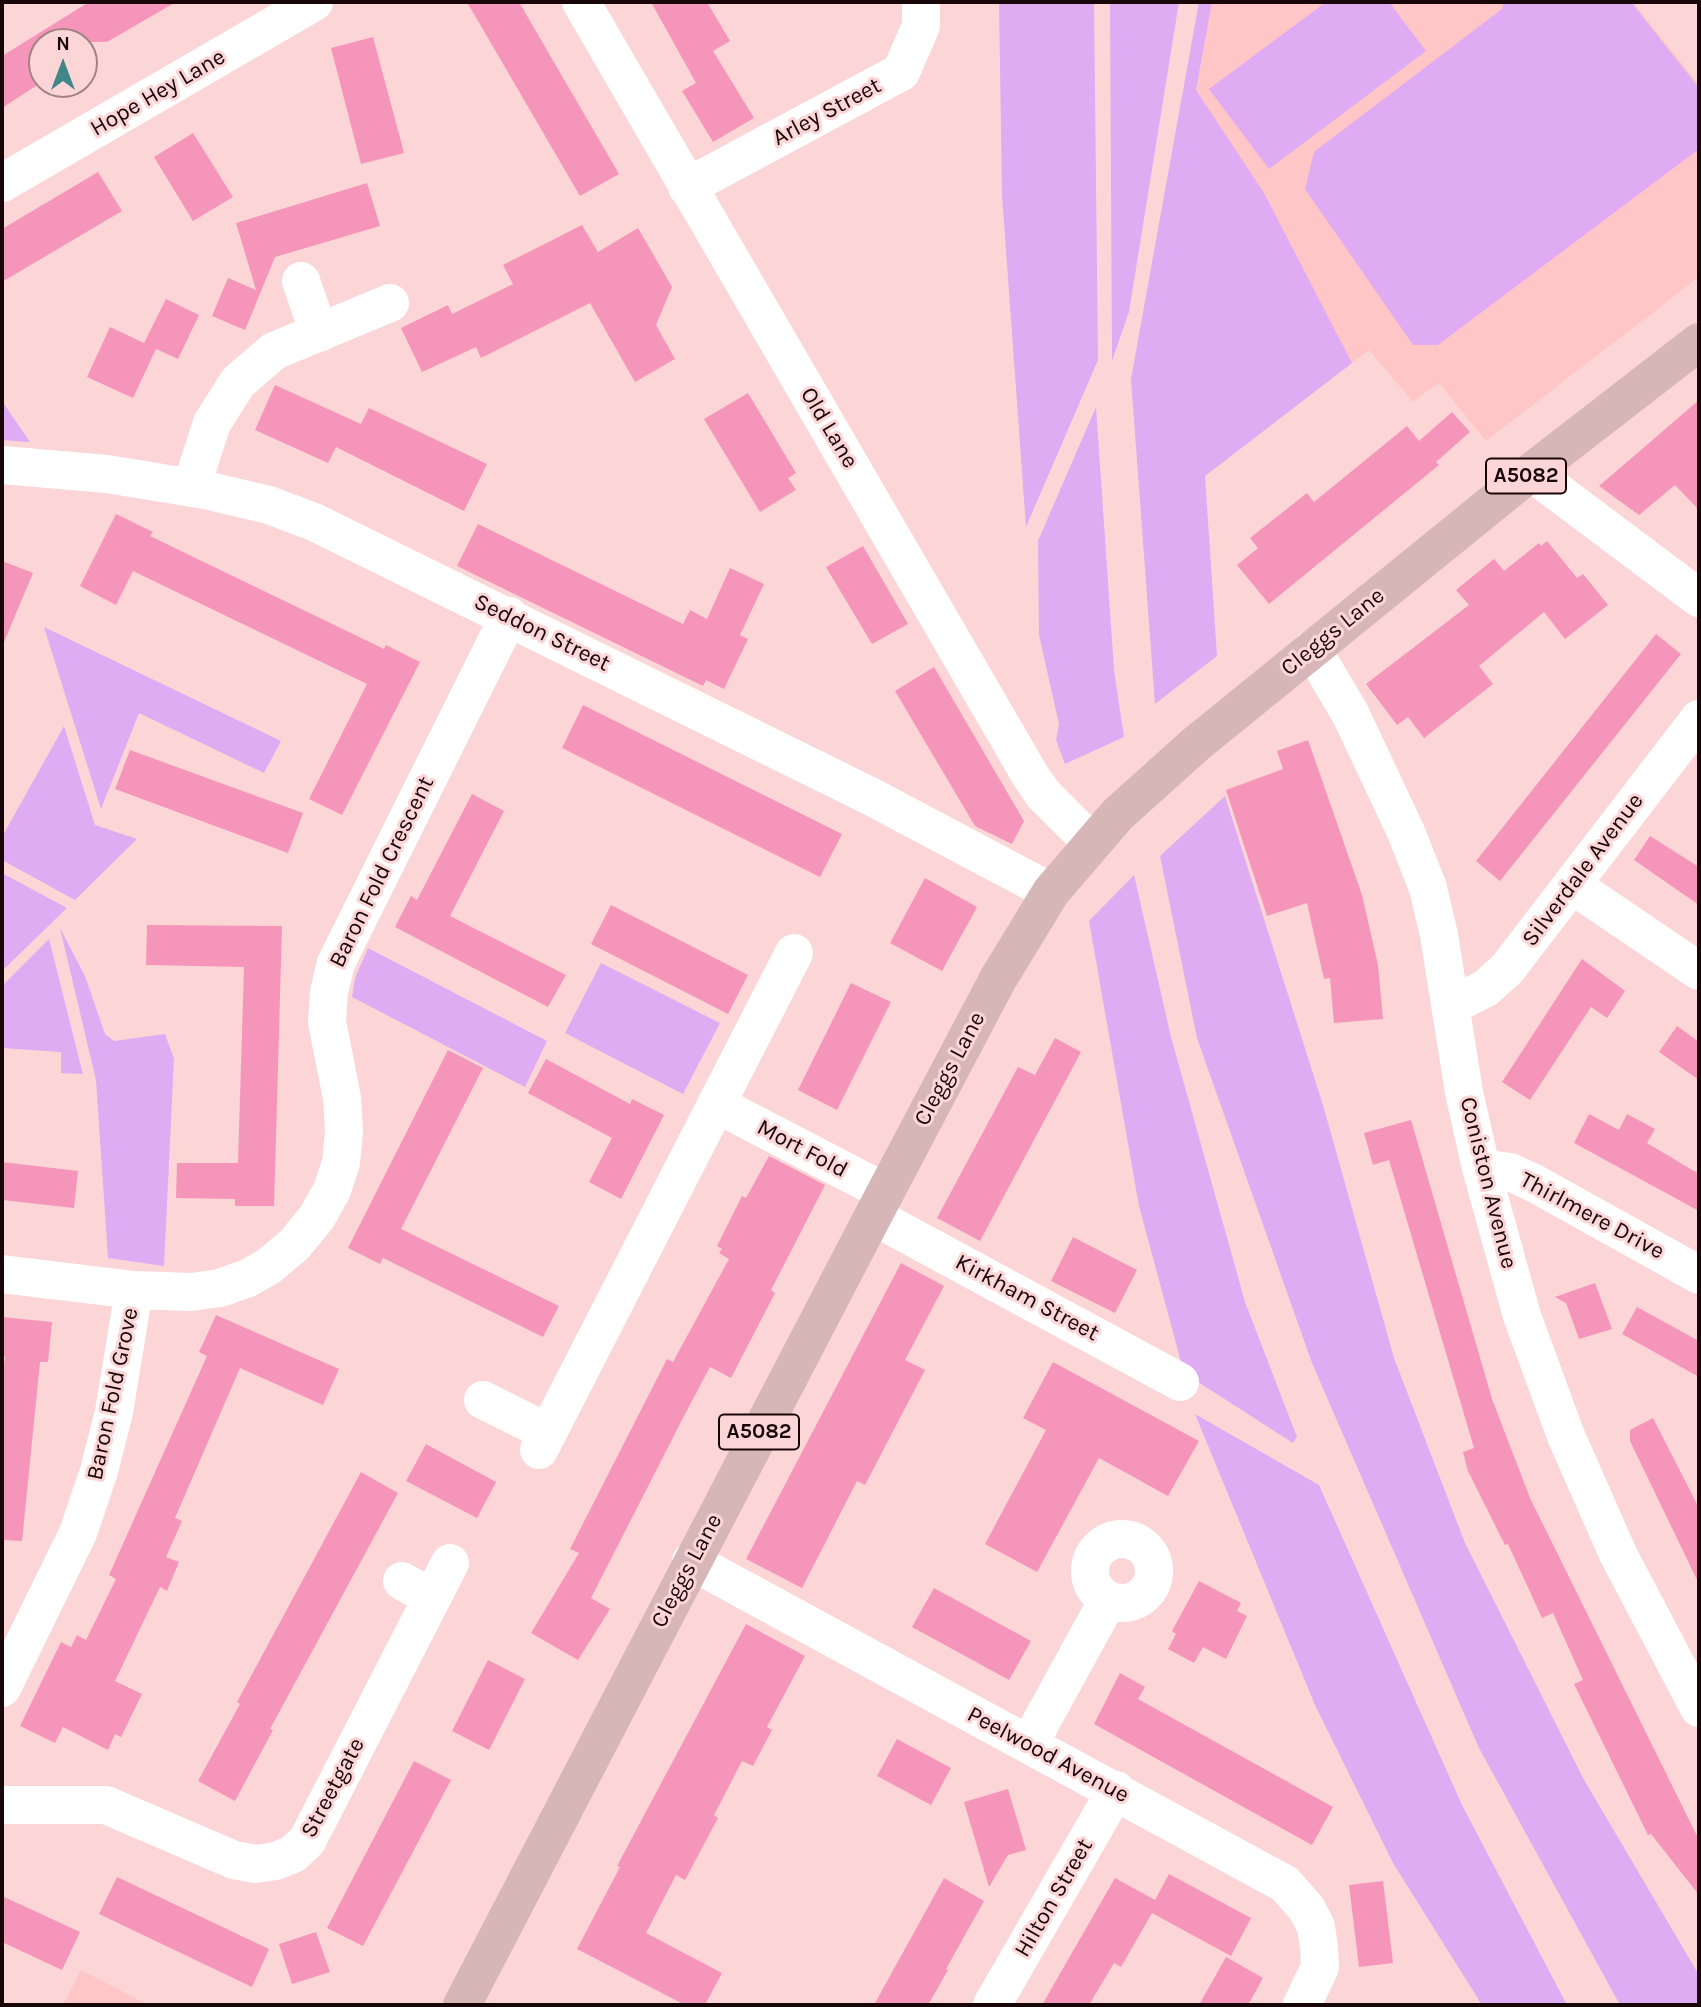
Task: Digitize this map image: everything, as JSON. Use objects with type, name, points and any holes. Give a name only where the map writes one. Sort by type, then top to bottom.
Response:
[{"type":"main road","name":"Cleggs Lane","points":[[462,2005],[691,1562],[998,979],[1051,892],[1091,842],[1118,814],[1238,709],[1531,472],[1699,342]]},
{"type":"street","name":"Hope Hey Lane","points":[[2,184],[314,2]]},
{"type":"street","name":"Old Lane","points":[[581,2],[1030,775],[1042,794],[1091,842]]},
{"type":"street","name":"Arley Street","points":[[687,187],[901,72],[921,26],[921,2]]},
{"type":"street","points":[[301,281],[319,333]]},
{"type":"street","points":[[191,488],[212,424],[237,382],[274,351],[390,303]]},
{"type":"street","name":"Seddon Street","points":[[2,465],[107,474],[191,488],[269,505],[314,522],[872,797],[1051,892]]},
{"type":"street","points":[[1531,472],[1699,598]]},
{"type":"street","name":"Baron Fold Crescent","points":[[2,1274],[135,1290],[191,1292],[220,1288],[248,1278],[294,1245],[322,1208],[341,1163],[344,1131],[342,1098],[327,1022],[329,992],[336,963],[509,616]]},
{"type":"street","name":"Coniston Avenue","points":[[1312,649],[1351,715],[1406,832],[1428,888],[1452,1005],[1464,1092],[1481,1168],[1522,1316],[1566,1436],[1618,1554],[1699,1708]]},
{"type":"street","name":"Silverdale Avenue","points":[[1452,1005],[1486,988],[1507,969],[1699,719]]},
{"type":"street","points":[[1572,885],[1699,971]]},
{"type":"street","points":[[483,1400],[543,1441],[794,953]]},
{"type":"street","name":"Mort Fold","points":[[718,1105],[879,1204]]},
{"type":"street","name":"Thirlmere Drive","points":[[1481,1168],[1510,1172],[1534,1183],[1699,1275]]},
{"type":"street","name":"Kirkham Street","points":[[879,1204],[1180,1382]]},
{"type":"street","name":"Baron Fold Grove","points":[[2,1688],[78,1533],[99,1471],[114,1412],[135,1290]]},
{"type":"street","name":"Peelwood Avenue","points":[[691,1562],[1285,1884],[1298,1895],[1316,1927],[1320,1947],[1320,1967],[1303,2005]]},
{"type":"street","name":"Streetgate","points":[[2,1805],[106,1805],[234,1860],[255,1864],[276,1861],[293,1854],[307,1841],[417,1589],[450,1563]]},
{"type":"street","points":[[1029,1744],[1108,1600]]},
{"type":"street","name":"Hilton Street","points":[[992,2005],[1116,1790]]},
{"type":"shaded area","points":[[999,2],[1094,2],[1098,360],[1026,527],[1002,195]]},
{"type":"shaded area","points":[[1110,2],[1179,2],[1129,312],[1112,361]]},
{"type":"shaded area","points":[[1199,2],[1212,2],[1196,90],[1264,193],[1352,363],[1205,476],[1217,656],[1155,704],[1131,379]]},
{"type":"shaded area","points":[[1212,2],[1633,2],[1699,85],[1699,277],[1486,441],[1439,383],[1413,402],[1369,350],[1205,476],[1196,90]]},
{"type":"shaded area","points":[[1326,2],[1389,2],[1426,51],[1269,169],[1209,89]]},
{"type":"shaded area","points":[[1504,2],[1631,2],[1699,88],[1699,149],[1438,345],[1413,345],[1305,189],[1314,152],[1502,9]]},
{"type":"shaded area","points":[[2,401],[30,442],[2,440]]},
{"type":"shaded area","points":[[1096,407],[1114,670],[1124,737],[1065,764],[1056,740],[1059,724],[1039,635],[1038,541]]},
{"type":"shaded area","points":[[44,627],[281,741],[264,773],[139,713],[101,809]]},
{"type":"shaded area","points":[[64,726],[95,825],[137,839],[75,900],[2,860],[2,837]]},
{"type":"shaded area","points":[[1225,796],[1323,1105],[1394,1358],[1465,1543],[1583,1778],[1699,1975],[1699,2005],[1620,2005],[1479,1748],[1312,1363],[1197,1038],[1160,856]]},
{"type":"shaded area","points":[[2,873],[67,908],[2,971]]},
{"type":"shaded area","points":[[1134,875],[1171,1037],[1245,1302],[1297,1437],[1293,1443],[1184,1373],[1139,1206],[1089,921]]},
{"type":"shaded area","points":[[60,928],[85,976],[105,1034],[114,1041],[165,1034],[174,1059],[164,1266],[108,1258],[96,1080]]},
{"type":"shaded area","points":[[49,939],[83,1074],[61,1073],[61,1052],[2,1048],[2,986]]},
{"type":"shaded area","points":[[368,948],[547,1041],[525,1087],[352,997],[355,978]]},
{"type":"shaded area","points":[[601,963],[720,1023],[683,1094],[565,1033]]},
{"type":"shaded area","points":[[1195,1414],[1319,1485],[1462,1805],[1567,2005],[1482,2005],[1393,1863],[1315,1705]]},
{"type":"shaded area","points":[[81,1970],[149,2005],[63,2005]]},
{"type":"building","points":[[89,2],[176,2],[107,42],[98,42],[98,28],[47,28]]},
{"type":"building","points":[[467,2],[519,2],[619,174],[580,196]]},
{"type":"building","points":[[651,2],[707,2],[730,41],[713,51],[754,118],[713,142],[682,91],[696,83]]},
{"type":"building","points":[[373,37],[404,153],[361,164],[331,48]]},
{"type":"building","points":[[28,40],[28,91],[2,108],[2,56]]},
{"type":"building","points":[[193,133],[233,197],[193,221],[154,157]]},
{"type":"building","points":[[98,172],[122,211],[2,282],[2,229]]},
{"type":"building","points":[[367,183],[380,226],[275,257],[245,330],[212,316],[228,278],[256,290],[236,223]]},
{"type":"building","points":[[582,225],[598,252],[638,228],[672,287],[656,325],[675,359],[635,382],[590,303],[481,358],[476,347],[422,372],[401,328],[448,305],[452,314],[513,284],[503,265]]},
{"type":"building","points":[[166,299],[199,315],[178,359],[156,349],[133,398],[87,377],[110,327],[144,343]]},
{"type":"building","points":[[275,385],[361,424],[369,408],[487,464],[464,511],[336,447],[328,463],[255,430]]},
{"type":"building","points":[[748,393],[796,473],[788,478],[796,490],[760,512],[704,419]]},
{"type":"building","points":[[1699,400],[1699,510],[1675,485],[1639,515],[1599,486]]},
{"type":"building","points":[[1452,412],[1470,432],[1436,462],[1439,465],[1269,604],[1237,565],[1258,548],[1250,538],[1307,493],[1314,502],[1407,426],[1419,441]]},
{"type":"building","points":[[116,514],[153,532],[150,536],[384,649],[386,645],[420,662],[342,815],[309,799],[367,684],[133,571],[116,605],[80,586]]},
{"type":"building","points":[[478,524],[683,624],[690,610],[707,619],[730,568],[764,584],[740,635],[748,639],[724,689],[706,680],[703,686],[457,566]]},
{"type":"building","points":[[1547,541],[1577,578],[1583,574],[1608,605],[1565,639],[1544,612],[1479,666],[1493,684],[1424,738],[1408,717],[1397,725],[1366,684],[1469,605],[1456,590],[1494,559],[1504,571],[1539,543],[1541,546]]},
{"type":"building","points":[[863,546],[908,624],[872,644],[826,567]]},
{"type":"building","points":[[2,561],[33,573],[2,647]]},
{"type":"building","points":[[1656,634],[1681,654],[1500,881],[1476,861]]},
{"type":"building","points":[[934,667],[1024,821],[1012,844],[975,826],[895,691]]},
{"type":"building","points":[[583,705],[842,834],[820,877],[562,748]]},
{"type":"building","points":[[1308,740],[1362,895],[1378,965],[1383,1019],[1334,1023],[1330,978],[1324,979],[1307,903],[1267,916],[1226,790],[1283,769],[1277,751]]},
{"type":"building","points":[[130,750],[303,813],[288,853],[115,789]]},
{"type":"building","points":[[472,794],[504,811],[450,916],[566,975],[548,1007],[395,927],[411,896],[417,900]]},
{"type":"building","points":[[1650,836],[1699,867],[1699,905],[1634,860]]},
{"type":"building","points":[[925,878],[977,907],[942,971],[890,943]]},
{"type":"building","points":[[611,905],[748,975],[728,1014],[591,944]]},
{"type":"building","points":[[147,925],[282,926],[274,1206],[235,1206],[235,1199],[176,1198],[177,1163],[238,1163],[244,967],[146,965]]},
{"type":"building","points":[[1582,959],[1625,991],[1607,1018],[1591,1007],[1530,1100],[1502,1082]]},
{"type":"building","points":[[851,983],[891,1002],[837,1110],[798,1090]]},
{"type":"building","points":[[1677,1026],[1699,1042],[1699,1080],[1659,1052]]},
{"type":"building","points":[[1055,1038],[1081,1052],[980,1241],[937,1218],[1018,1067],[1035,1075]]},
{"type":"building","points":[[448,1050],[483,1068],[401,1229],[559,1306],[543,1337],[383,1258],[380,1264],[348,1248]]},
{"type":"building","points":[[546,1059],[630,1104],[632,1099],[664,1115],[621,1199],[589,1182],[612,1138],[528,1093]]},
{"type":"building","points":[[1589,1114],[1619,1130],[1627,1114],[1655,1129],[1647,1143],[1699,1174],[1699,1211],[1574,1143]]},
{"type":"building","points":[[1411,1120],[1492,1399],[1530,1498],[1699,1840],[1699,1895],[1651,1834],[1648,1835],[1574,1684],[1583,1680],[1553,1613],[1542,1618],[1508,1544],[1505,1545],[1468,1471],[1463,1452],[1474,1448],[1389,1160],[1373,1165],[1364,1133]]},
{"type":"building","points":[[769,1156],[825,1185],[771,1290],[775,1293],[731,1378],[710,1367],[685,1414],[591,1598],[610,1609],[578,1660],[531,1633],[579,1553],[570,1549],[667,1359],[673,1362],[729,1259],[719,1253],[722,1249],[717,1246],[742,1196],[746,1198]]},
{"type":"building","points":[[2,1162],[78,1171],[74,1208],[2,1200]]},
{"type":"building","points":[[1073,1237],[1137,1270],[1115,1313],[1051,1281]]},
{"type":"building","points":[[901,1263],[944,1286],[905,1360],[925,1370],[865,1485],[857,1481],[802,1588],[746,1559]]},
{"type":"building","points":[[1595,1283],[1612,1329],[1579,1339],[1566,1303],[1555,1297]]},
{"type":"building","points":[[1637,1307],[1699,1341],[1699,1377],[1622,1334]]},
{"type":"building","points":[[216,1315],[339,1369],[323,1405],[240,1368],[175,1518],[182,1521],[166,1557],[179,1562],[167,1591],[160,1587],[115,1681],[142,1694],[121,1737],[115,1734],[108,1750],[63,1727],[55,1743],[20,1726],[61,1642],[71,1647],[77,1635],[86,1640],[116,1579],[109,1575],[207,1356],[199,1352]]},
{"type":"building","points":[[2,1317],[52,1322],[48,1362],[40,1362],[22,1541],[2,1540],[2,1388],[5,1356],[2,1356]]},
{"type":"building","points":[[1053,1362],[1199,1441],[1168,1496],[1099,1458],[1037,1572],[985,1544],[1046,1430],[1023,1418]]},
{"type":"building","points":[[1653,1418],[1699,1508],[1699,1584],[1630,1441],[1630,1430]]},
{"type":"building","points":[[426,1444],[496,1482],[477,1518],[406,1481]]},
{"type":"building","points":[[361,1472],[398,1493],[270,1729],[273,1730],[235,1801],[198,1781],[240,1704],[237,1702]]},
{"type":"building","points":[[1199,1581],[1241,1603],[1237,1611],[1247,1616],[1226,1659],[1203,1647],[1194,1663],[1168,1649],[1176,1634],[1172,1631]]},
{"type":"building","points":[[934,1588],[1031,1641],[1009,1680],[912,1627]]},
{"type":"building","points":[[746,1624],[805,1656],[767,1727],[772,1730],[753,1766],[742,1761],[714,1815],[718,1818],[685,1880],[676,1875],[646,1933],[722,1973],[705,2005],[685,2005],[577,1949],[620,1867],[617,1866]]},
{"type":"building","points":[[488,1660],[525,1679],[489,1750],[452,1731]]},
{"type":"building","points":[[1120,1673],[1145,1687],[1138,1699],[1333,1807],[1312,1845],[1094,1724]]},
{"type":"building","points":[[897,1739],[951,1768],[931,1805],[877,1776]]},
{"type":"building","points":[[414,1761],[451,1780],[363,1946],[327,1928]]},
{"type":"building","points":[[1008,1789],[1026,1850],[1008,1855],[989,1887],[964,1802]]},
{"type":"building","points":[[1169,1874],[1251,1918],[1231,1956],[1152,1913],[1121,1967],[1114,1963],[1089,2005],[1042,2005],[1115,1878],[1155,1900]]},
{"type":"building","points":[[117,1877],[269,1949],[252,1987],[99,1914]]},
{"type":"building","points":[[944,1878],[984,1901],[946,1969],[948,1970],[928,2005],[874,2005]]},
{"type":"building","points":[[1383,1881],[1393,1963],[1359,1967],[1349,1885]]},
{"type":"building","points":[[2,1896],[80,1932],[62,1970],[2,1942]]},
{"type":"building","points":[[316,1932],[330,1972],[292,1984],[279,1944]]},
{"type":"building","points":[[1226,1957],[1263,1978],[1248,2005],[1199,2005]]}]
